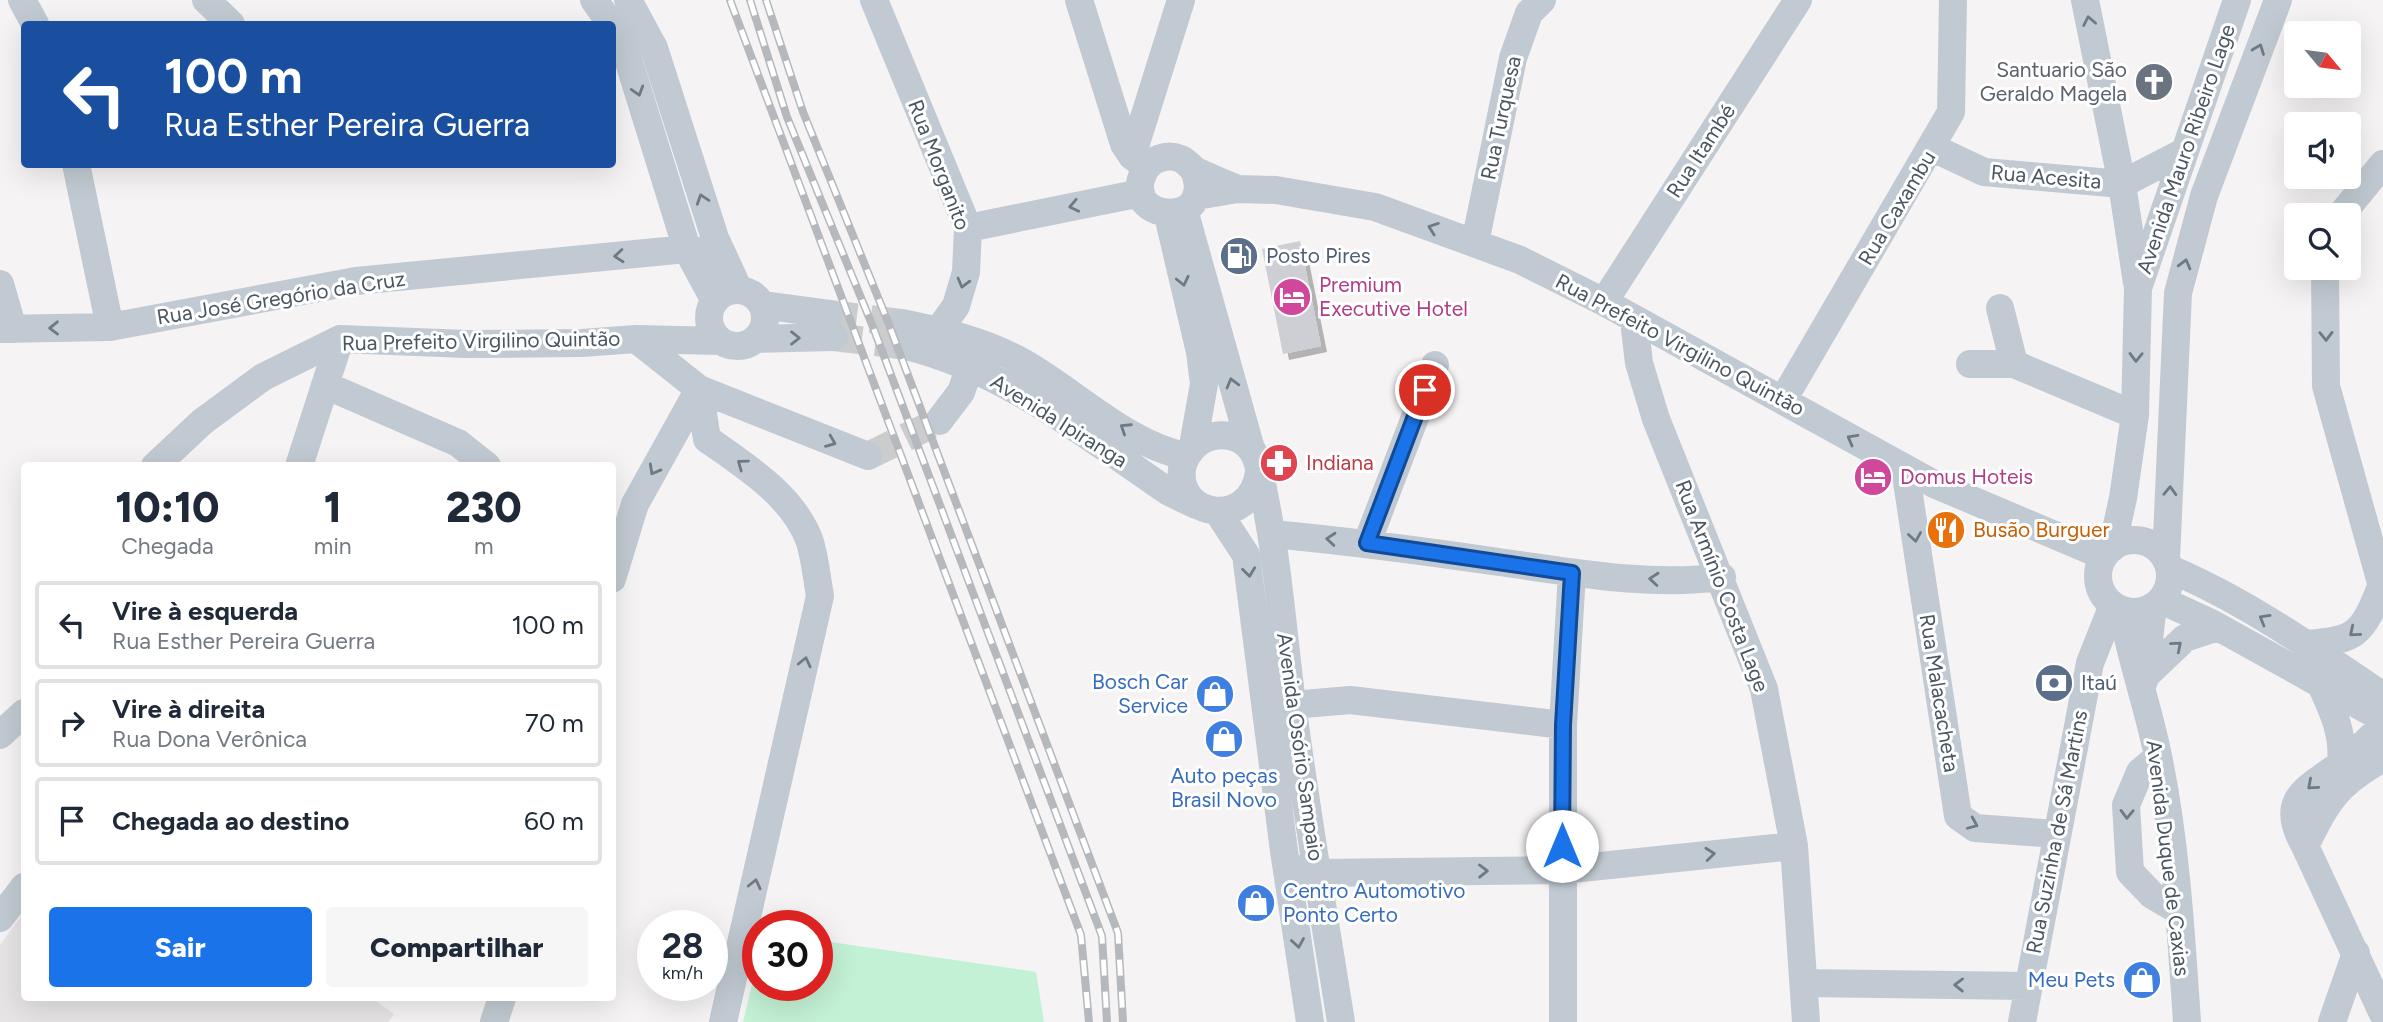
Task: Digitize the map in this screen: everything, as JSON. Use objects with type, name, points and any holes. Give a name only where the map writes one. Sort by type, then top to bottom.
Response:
[{"type":"street","points":[[22,0],[33,21]]},
{"type":"street","points":[[206,0],[229,21]]},
{"type":"street","points":[[232,21],[233,0]]},
{"type":"street","points":[[594,0],[609,21]]},
{"type":"street","points":[[628,0],[654,48],[715,238],[726,263],[732,301],[710,327],[721,341]]},
{"type":"street","name":"Rua Morganito","points":[[874,0],[968,228],[966,272],[956,306],[938,331]]},
{"type":"street","points":[[1079,0],[1124,144],[1140,172],[1151,208],[1183,189]]},
{"type":"street","points":[[1140,172],[1140,128],[1181,0]]},
{"type":"street","name":"Rua Turquesa","points":[[1475,243],[1513,58],[1529,13],[1542,0]]},
{"type":"street","name":"Rua Itambé","points":[[1604,302],[1798,0]]},
{"type":"street","name":"Rua Caxambu","points":[[1783,400],[1933,148],[1951,112],[1953,0]]},
{"type":"street","points":[[2085,0],[2122,184],[2138,288]]},
{"type":"street","name":"Avenida Mauro Ribeiro Lage","points":[[2108,552],[2123,498],[2135,415],[2138,288],[2182,153],[2237,0]]},
{"type":"street","name":"Avenida Mauro Ribeiro Lage","points":[[2168,564],[2178,293],[2204,196],[2278,0]]},
{"type":"street","points":[[616,34],[628,59],[687,249],[732,301],[764,323],[755,339]]},
{"type":"street","points":[[1113,103],[1140,128],[1183,189],[1204,384],[1190,451],[1182,468],[1187,493],[1212,511],[1231,511],[1252,497],[1255,460],[1229,435],[1204,438],[1190,451]]},
{"type":"street","name":"Rua Acesita","points":[[1933,148],[1984,172],[2122,184]]},
{"type":"street","points":[[2122,184],[2182,153]]},
{"type":"street","points":[[968,228],[1140,172],[1158,158],[1183,189]]},
{"type":"street","points":[[2351,203],[2383,164]]},
{"type":"street","points":[[77,168],[110,327]]},
{"type":"street","name":"Rua Prefeito Virgilino Quintão","points":[[1183,189],[1276,190],[1375,207],[1520,260],[1604,302],[1905,469],[2108,552]]},
{"type":"street","name":"Avenida Osório Sampaio","points":[[1183,189],[1272,534],[1292,705],[1342,1022]]},
{"type":"street","points":[[687,249],[709,254],[726,263]]},
{"type":"street","name":"Rua José Gregório da Cruz","points":[[7,329],[110,327],[356,281],[687,249]]},
{"type":"street","points":[[2306,644],[2343,641],[2360,629],[2381,593],[2326,386],[2325,280]]},
{"type":"street","points":[[0,284],[7,329]]},
{"type":"street","points":[[732,301],[831,326],[755,339]]},
{"type":"street","name":"Rua Prefeito Virgilino Quintão","points":[[636,339],[732,301]]},
{"type":"street","points":[[2000,308],[2014,364]]},
{"type":"street","name":"Rua Armínio Costa Lage","points":[[1634,321],[1639,363],[1656,419],[1764,689],[1794,846],[1806,1022]]},
{"type":"street","name":"Avenida Ipiranga","points":[[1190,451],[1156,448],[1001,351],[970,338],[938,331],[904,335],[1011,385],[1169,492],[1212,511]]},
{"type":"street","points":[[300,462],[340,339]]},
{"type":"street","name":"Rua Prefeito Virgilino Quintão","points":[[159,462],[201,422],[263,377],[340,339],[467,344],[636,339],[721,341],[738,346],[755,339]]},
{"type":"street","name":"Rua Prefeito Virgilino Quintão","points":[[636,339],[699,389],[868,456]]},
{"type":"street","points":[[1970,364],[2014,364],[2135,415]]},
{"type":"street","points":[[1367,543],[1435,365]]},
{"type":"street","points":[[939,421],[961,393],[970,367]]},
{"type":"street","points":[[325,385],[458,443],[482,462]]},
{"type":"street","points":[[616,560],[635,504],[699,389]]},
{"type":"street","points":[[699,389],[707,439],[751,470],[795,512],[810,543],[820,596],[723,1022]]},
{"type":"street","name":"Rua Malacacheta","points":[[1905,469],[1958,816],[1975,828],[2056,834]]},
{"type":"street","name":"Avenida Osório Sampaio","points":[[1212,511],[1246,555],[1284,851],[1310,1022]]},
{"type":"street","points":[[1272,534],[1367,543],[1572,573],[1687,582],[1721,578]]},
{"type":"street","points":[[2168,564],[2167,590],[2157,603],[2143,611],[2117,608],[2105,597],[2098,577],[2108,552],[2135,540],[2147,542],[2168,564],[2306,644],[2382,715]]},
{"type":"street","points":[[1563,1022],[1563,725],[1572,573]]},
{"type":"street","points":[[2157,603],[2218,627],[2321,685],[2382,715]]},
{"type":"street","name":"Avenida Duque de Caxias","points":[[2139,677],[2157,603]]},
{"type":"street","name":"Rua Suzinha de Sá Martins","points":[[2022,1022],[2090,663],[2117,608]]},
{"type":"street","name":"Avenida Duque de Caxias","points":[[2117,608],[2139,677],[2158,757],[2179,911],[2187,1022]]},
{"type":"street","points":[[2090,663],[2112,652],[2139,677],[2185,638],[2218,627]]},
{"type":"street","points":[[2321,685],[2336,719],[2343,746],[2341,764]]},
{"type":"street","points":[[1292,705],[1350,700],[1563,725]]},
{"type":"street","points":[[2347,1022],[2381,1010],[2294,827],[2294,808],[2306,787],[2341,764],[2382,715]]},
{"type":"street","points":[[0,735],[21,716]]},
{"type":"street","points":[[2158,757],[2140,772],[2126,805],[2130,872],[2152,895],[2179,911]]},
{"type":"street","points":[[2305,846],[2328,799],[2350,777],[2383,758]]},
{"type":"street","points":[[1284,851],[1299,869],[1317,873],[1562,870],[1794,846]]},
{"type":"street","points":[[0,918],[21,891]]},
{"type":"street","points":[[2332,1022],[2356,954]]},
{"type":"street","points":[[1805,983],[2027,986]]},
{"type":"street","points":[[494,1022],[501,1001]]},
{"type":"shaded area","points":[[21,916],[21,1001],[376,1001],[394,1014],[388,1022],[0,1022],[0,945]]},
{"type":"green space","points":[[833,942],[1036,972],[1044,1022],[743,1022],[748,1001],[833,1001]]},
{"type":"building","name":"Premium Executive Hotel","points":[[1300,241],[1321,346],[1283,354],[1262,249]]},
{"type":"tunnel","points":[[829,314],[902,323]]},
{"type":"tunnel","points":[[834,337],[906,346]]},
{"type":"tunnel","points":[[868,456],[939,421]]},
{"type":"railway","points":[[730,0],[1081,935],[1089,1022]]},
{"type":"railway","points":[[750,0],[787,117],[873,327],[1102,936],[1107,1022]]},
{"type":"railway","points":[[766,0],[803,112],[888,322],[1118,933],[1123,1022]]},
{"type":"place","name":"Santuario São Geraldo Magela","points":[[2154,82]]},
{"type":"place","name":"Posto Pires","points":[[1239,256]]},
{"type":"place","name":"Premium Executive Hotel","points":[[1292,297]]},
{"type":"place","name":"Indiana","points":[[1279,463]]},
{"type":"place","name":"Domus Hoteis","points":[[1873,477]]},
{"type":"place","name":"Busão Burguer","points":[[1946,530]]},
{"type":"place","name":"Itaú","points":[[2054,683]]},
{"type":"place","name":"Bosch Car Service","points":[[1215,694]]},
{"type":"place","name":"Auto peças Brasil Novo","points":[[1224,739]]},
{"type":"place","name":"Centro Automotivo Ponto Certo","points":[[1256,903]]},
{"type":"place","name":"Meu Pets","points":[[2142,980]]},
{"type":"route","points":[[1425,390],[1367,543],[1572,573],[1563,725],[1562,846]]}]
